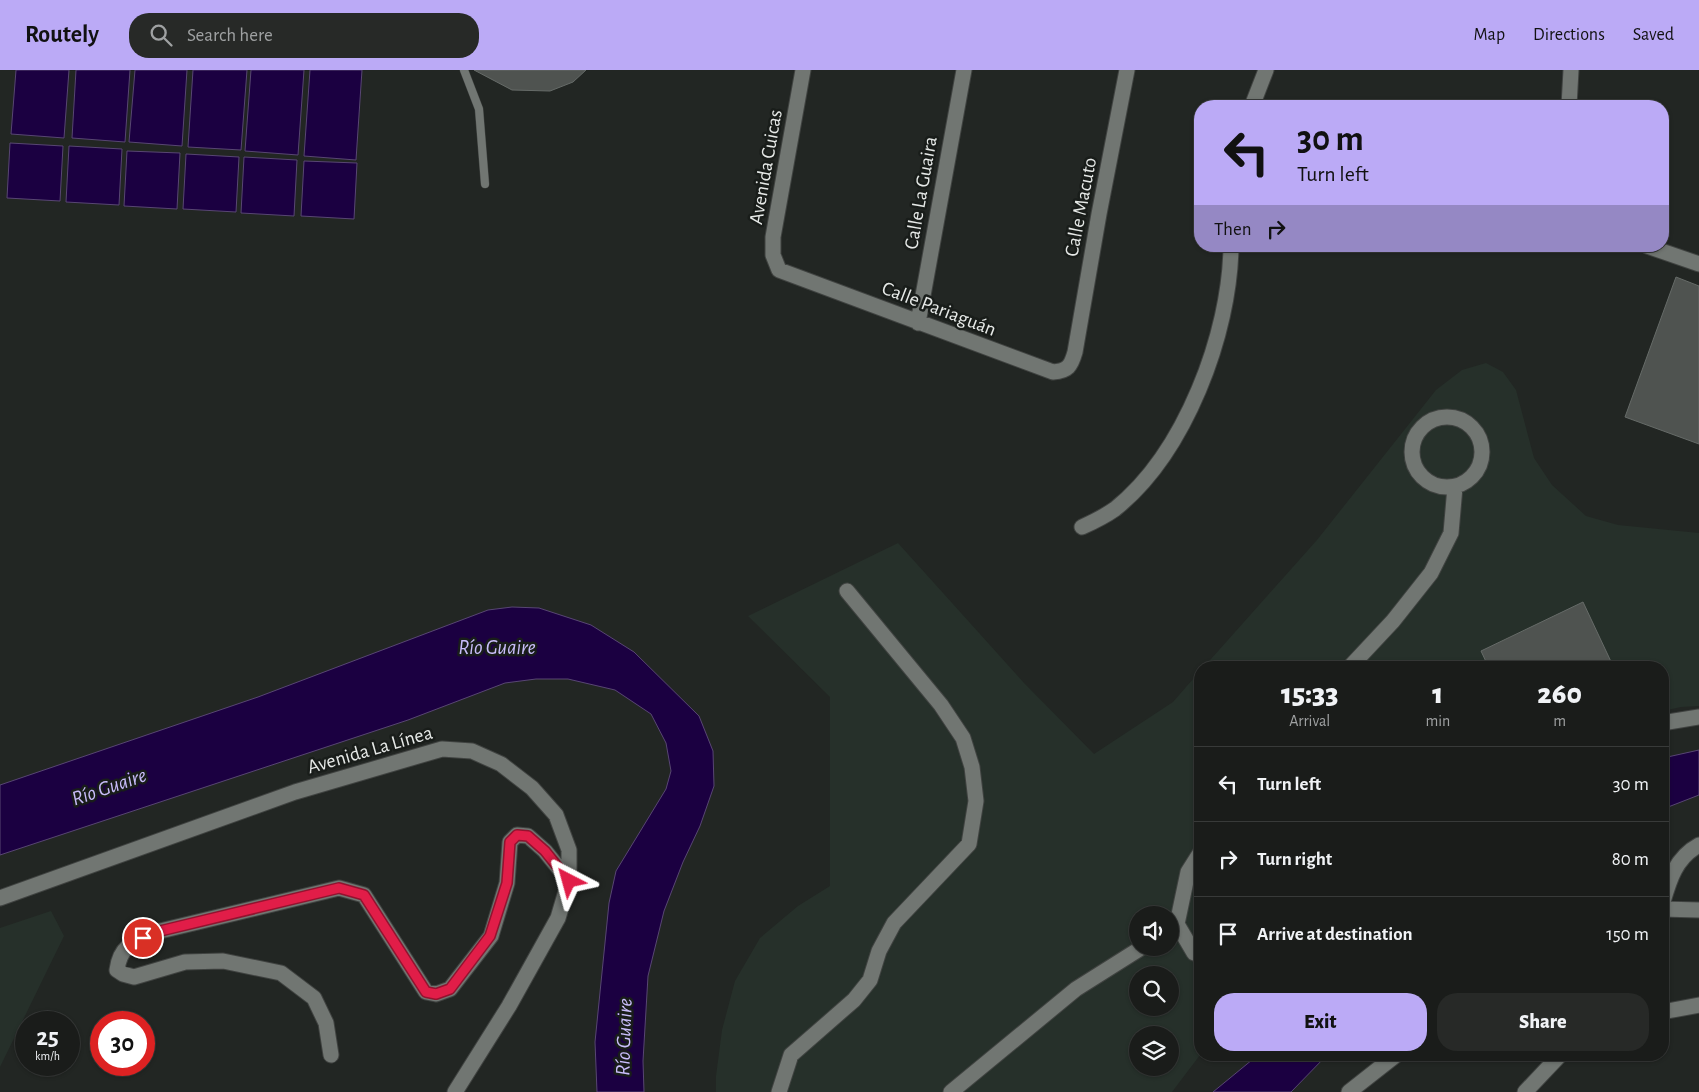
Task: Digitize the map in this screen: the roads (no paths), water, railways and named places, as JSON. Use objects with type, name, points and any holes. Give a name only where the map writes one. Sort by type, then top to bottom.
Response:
[{"type":"street","name":"Avenida Cuicas","points":[[779,270],[773,255],[773,237],[803,70]]},
{"type":"street","name":"Calle La Guaira","points":[[918,322],[964,70]]},
{"type":"street","name":"Calle Macuto","points":[[1075,352],[1127,70]]},
{"type":"street","points":[[1254,100],[1266,70]]},
{"type":"street","points":[[1569,100],[1571,70]]},
{"type":"street","points":[[1082,528],[1114,510],[1144,482],[1159,462],[1191,407],[1206,373],[1217,338],[1231,252]]},
{"type":"street","points":[[1664,252],[1699,264]]},
{"type":"street","name":"Calle Pariaguán","points":[[779,270],[1053,372],[1063,371],[1071,364],[1075,352]]},
{"type":"street","points":[[1439,417],[1460,419],[1472,429],[1477,434],[1482,455],[1474,476],[1455,487],[1433,486],[1416,471],[1411,450],[1420,429],[1439,417]]},
{"type":"street","points":[[1355,661],[1393,621],[1431,573],[1451,533],[1455,487]]},
{"type":"street","points":[[779,1092],[791,1055],[854,1000],[870,980],[879,950],[894,922],[970,844],[976,801],[972,767],[963,738],[941,705],[847,591]]},
{"type":"street","points":[[1669,722],[1699,717]]},
{"type":"street","name":"Avenida La Línea","points":[[0,898],[295,792],[442,749],[472,751],[501,764],[532,788],[556,815],[569,850],[569,881],[558,918],[509,1006],[455,1092]]},
{"type":"street","points":[[331,1054],[326,1023],[314,998],[281,973],[223,961],[185,962],[134,977],[117,970],[118,959],[130,943],[156,932],[339,888],[364,895],[426,992],[436,994],[450,989],[490,936],[507,883],[510,842],[517,835],[528,836],[545,851],[569,881]]},
{"type":"street","points":[[1669,884],[1671,877],[1688,851],[1699,845]]},
{"type":"street","points":[[1179,907],[1188,872],[1194,862]]},
{"type":"street","points":[[1669,908],[1699,910]]},
{"type":"street","points":[[1179,933],[1194,953]]},
{"type":"street","points":[[951,1092],[1076,989],[1129,956]]},
{"type":"street","points":[[1669,1011],[1699,1006]]},
{"type":"street","points":[[1349,1092],[1388,1061]]},
{"type":"street","points":[[1525,1092],[1554,1061]]},
{"type":"lane","points":[[464,70],[479,109],[485,184]]},
{"type":"water","points":[[16,70],[69,70],[64,138],[11,134]]},
{"type":"water","points":[[76,70],[130,70],[125,142],[72,138]]},
{"type":"water","points":[[135,70],[187,70],[182,146],[129,142]]},
{"type":"water","points":[[193,70],[247,70],[241,150],[188,147]]},
{"type":"water","points":[[251,70],[304,70],[298,155],[245,151]]},
{"type":"water","points":[[310,70],[362,70],[356,160],[304,156]]},
{"type":"water","points":[[10,143],[63,146],[60,201],[7,198]]},
{"type":"water","points":[[69,146],[122,149],[119,205],[66,202]]},
{"type":"water","points":[[127,151],[180,153],[177,209],[124,206]]},
{"type":"water","points":[[186,154],[239,157],[236,212],[183,209]]},
{"type":"water","points":[[244,157],[297,160],[294,216],[241,213]]},
{"type":"water","points":[[304,161],[357,163],[354,219],[301,216]]},
{"type":"water","name":"Río Guaire","points":[[512,607],[539,608],[591,625],[634,652],[699,716],[713,751],[714,786],[700,826],[683,862],[664,911],[648,976],[643,1061],[644,1092],[597,1092],[595,1042],[609,903],[616,871],[666,789],[671,771],[666,743],[651,714],[615,690],[568,679],[536,679],[505,683],[408,720],[0,855],[0,785],[258,697],[488,610]]},
{"type":"water","points":[[1699,750],[1699,795],[1669,807],[1669,757]]},
{"type":"water","points":[[1251,1061],[1321,1061],[1291,1092],[1213,1092]]}]
